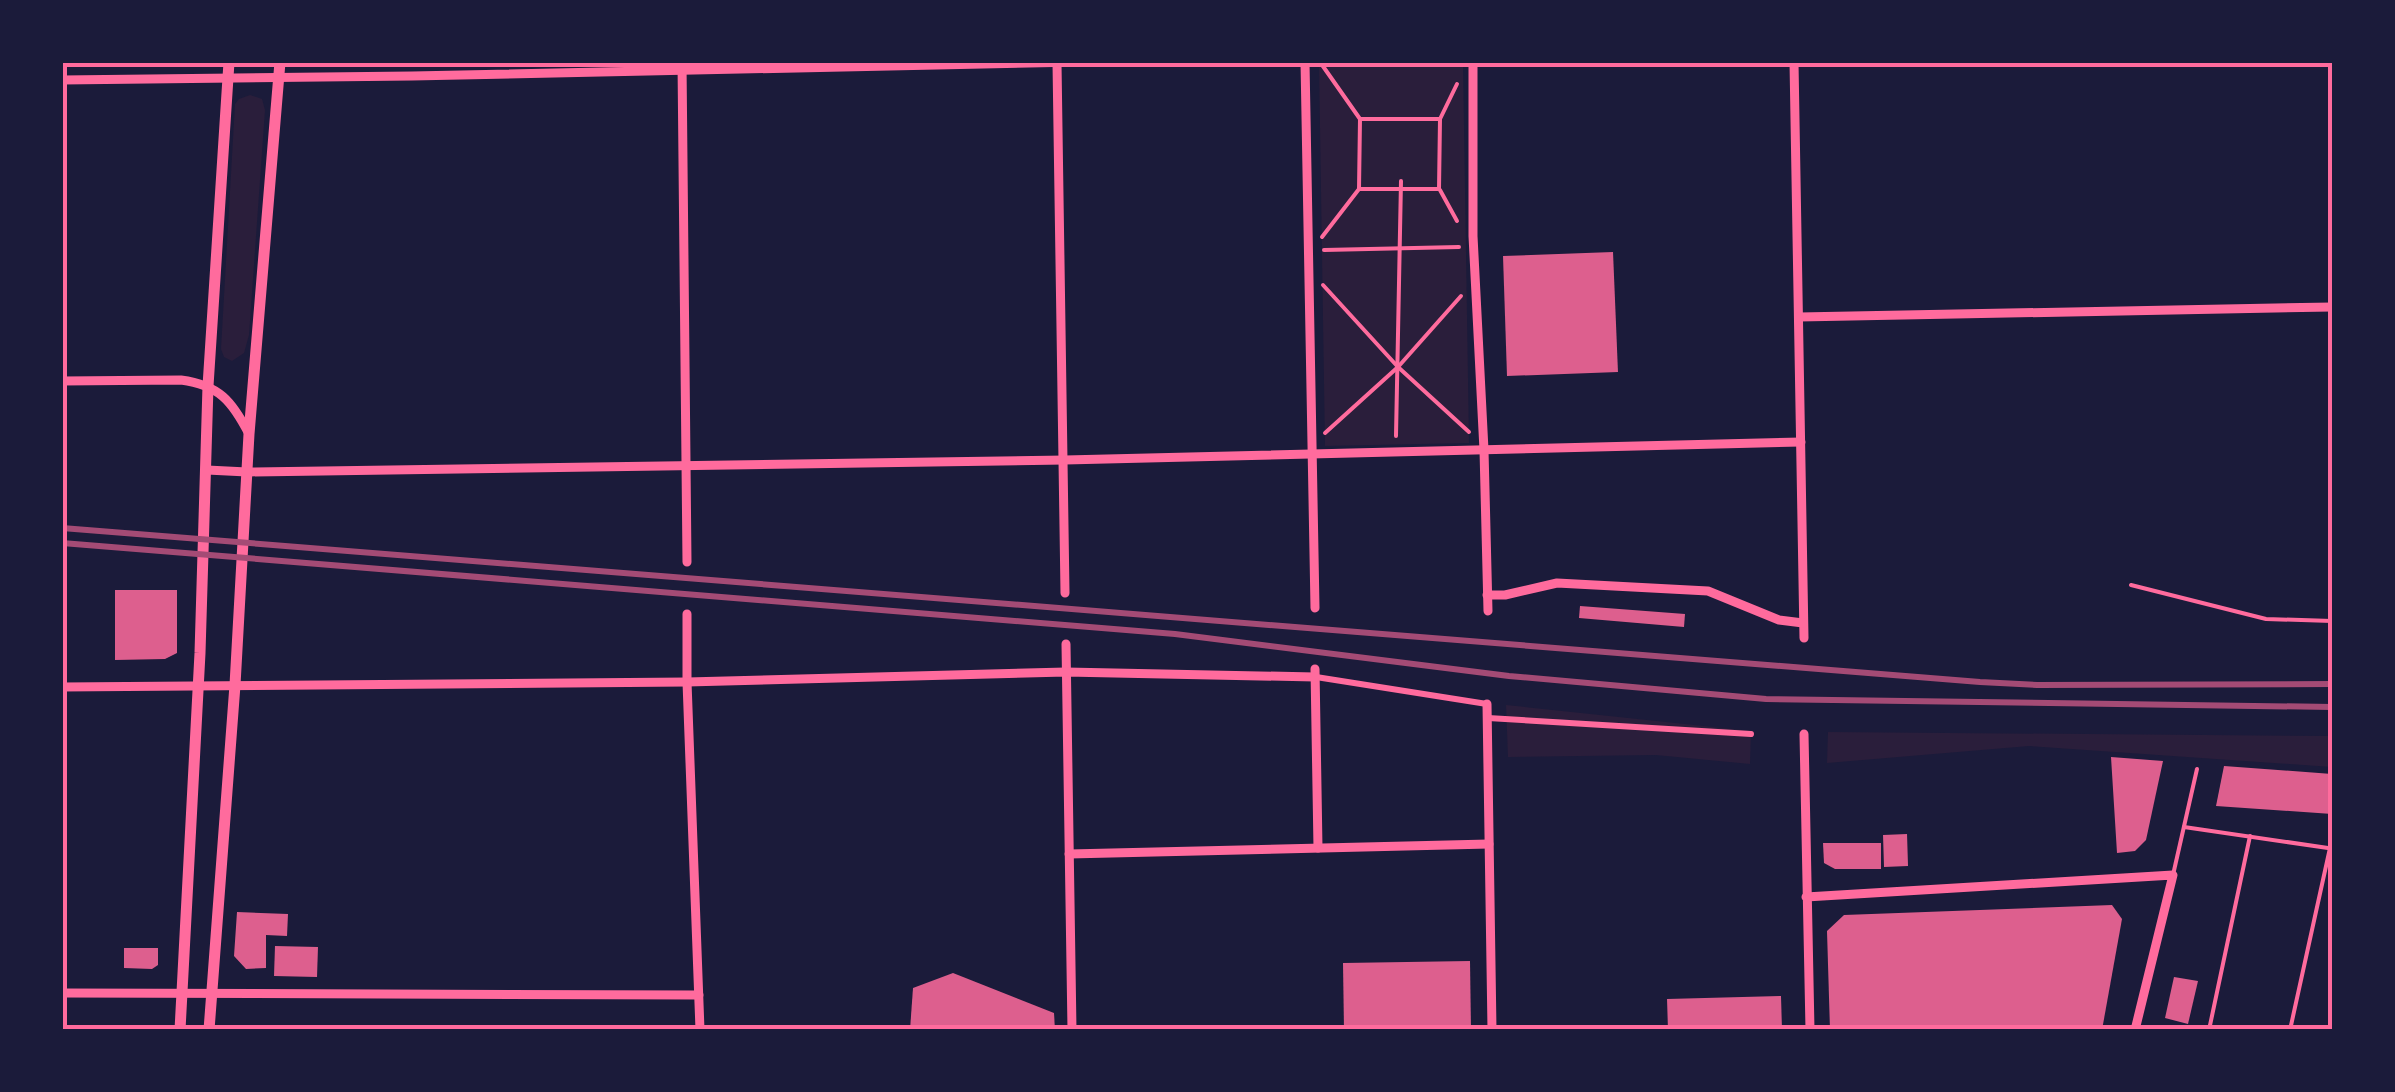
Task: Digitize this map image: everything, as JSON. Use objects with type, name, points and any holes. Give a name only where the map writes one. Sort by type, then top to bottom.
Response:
[{"type":"main road","points":[[180,1030],[208,386],[229,62]]},
{"type":"main road","points":[[209,1030],[249,434],[280,62]]},
{"type":"street","points":[[62,80],[682,66],[1079,62]]},
{"type":"street","points":[[1304,62],[1314,608]]},
{"type":"street","points":[[1473,62],[1475,287],[1488,610]]},
{"type":"street","points":[[1794,62],[1804,638]]},
{"type":"street","points":[[1057,63],[1066,592]]},
{"type":"street","points":[[682,66],[687,562]]},
{"type":"street","points":[[1799,317],[2332,307]]},
{"type":"street","points":[[62,381],[181,380],[208,386],[226,398],[249,434]]},
{"type":"street","points":[[207,470],[1065,460],[1801,442]]},
{"type":"street","points":[[1487,595],[1558,583],[1708,591],[1779,620],[1804,623]]},
{"type":"street","points":[[686,614],[700,1030]]},
{"type":"street","points":[[1066,644],[1072,1030]]},
{"type":"street","points":[[62,688],[687,682],[1066,672],[1315,673],[1487,704],[1492,1030]]},
{"type":"street","points":[[1315,673],[1318,848]]},
{"type":"street","points":[[1488,718],[1751,734]]},
{"type":"street","points":[[1804,734],[1810,1030]]},
{"type":"street","points":[[1069,854],[1490,844]]},
{"type":"street","points":[[1806,896],[2174,875],[2136,1030]]},
{"type":"street","points":[[62,992],[699,995]]},
{"type":"lane","points":[[2131,586],[2266,619],[2332,622]]},
{"type":"lane","points":[[2174,875],[2197,770]]},
{"type":"lane","points":[[2184,826],[2331,849],[2290,1030]]},
{"type":"lane","points":[[2209,1030],[2250,836]]},
{"type":"path","points":[[1308,237],[1322,237],[1359,189],[1360,118],[1320,62]]},
{"type":"path","points":[[1462,76],[1440,118],[1440,189],[1466,235],[1474,241]]},
{"type":"path","points":[[1360,118],[1440,118]]},
{"type":"path","points":[[1396,453],[1400,181]]},
{"type":"path","points":[[1359,189],[1440,189]]},
{"type":"path","points":[[1308,249],[1400,248],[1474,241]]},
{"type":"path","points":[[1308,281],[1323,285],[1398,367],[1469,431],[1484,450]]},
{"type":"path","points":[[1312,454],[1325,432],[1398,367],[1466,290],[1475,287]]},
{"type":"shaded area","points":[[1319,63],[1463,63],[1469,443],[1325,446]]},
{"type":"shaded area","points":[[250,95],[262,99],[265,110],[249,335],[244,353],[232,361],[224,357],[221,349],[235,104]]},
{"type":"shaded area","points":[[1506,705],[1751,731],[1750,764],[1656,755],[1508,757]]},
{"type":"shaded area","points":[[1828,732],[2332,736],[2332,767],[2029,746],[1827,763]]},
{"type":"building","points":[[1613,252],[1618,372],[1507,376],[1503,256]]},
{"type":"building","points":[[115,590],[177,590],[177,653],[165,659],[115,660]]},
{"type":"building","points":[[1580,606],[1685,614],[1684,627],[1579,618]]},
{"type":"building","points":[[2111,757],[2163,761],[2146,840],[2135,851],[2117,853]]},
{"type":"building","points":[[2224,766],[2332,774],[2332,814],[2216,806]]},
{"type":"building","points":[[1907,834],[1908,866],[1884,867],[1883,835]]},
{"type":"building","points":[[1823,843],[1881,843],[1881,869],[1835,869],[1824,863]]},
{"type":"building","points":[[2112,905],[2122,919],[2102,1030],[1830,1030],[1827,931],[1844,915]]},
{"type":"building","points":[[237,912],[288,914],[287,936],[266,935],[266,968],[246,969],[234,956]]},
{"type":"building","points":[[275,946],[318,947],[317,977],[274,976]]},
{"type":"building","points":[[124,948],[158,948],[158,965],[152,969],[124,968]]},
{"type":"building","points":[[1470,961],[1471,1030],[1344,1030],[1343,963]]},
{"type":"building","points":[[953,973],[1054,1013],[1055,1030],[910,1030],[913,988]]},
{"type":"building","points":[[2174,977],[2198,981],[2188,1024],[2165,1018]]},
{"type":"building","points":[[1781,996],[1782,1030],[1668,1030],[1667,999]]},
{"type":"railway","points":[[62,528],[1980,682],[2332,684]]},
{"type":"railway","points":[[62,543],[1175,634],[1509,676],[1766,699],[2332,707]]}]
